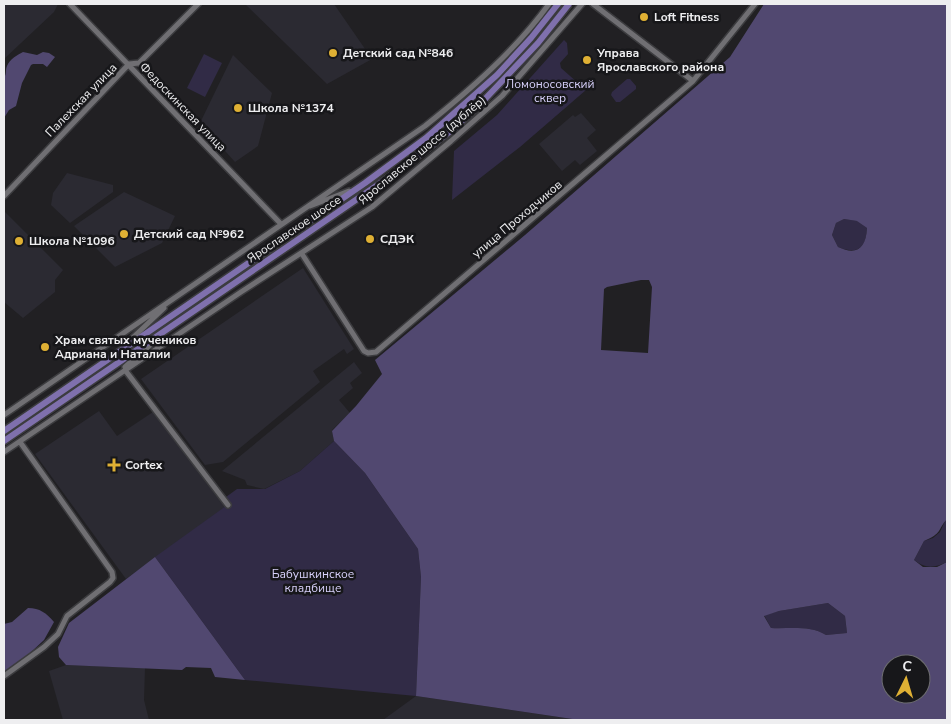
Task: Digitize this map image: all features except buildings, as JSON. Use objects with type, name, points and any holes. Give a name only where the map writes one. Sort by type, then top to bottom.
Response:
[{"type":"main road","name":"Ярославское шоссе","points":[[4,431],[365,183],[426,138],[480,92],[531,38],[558,4]]},
{"type":"main road","name":"Ярославское шоссе","points":[[4,441],[398,171],[453,129],[523,61],[570,4]]},
{"type":"street","name":"Федоскинская улица","points":[[70,4],[281,224]]},
{"type":"street","name":"Палехская улица","points":[[4,196],[129,64],[139,63],[198,4]]},
{"type":"street","name":"Ярославское шоссе (дублёр)","points":[[4,415],[425,126],[474,86],[550,4]]},
{"type":"street","points":[[565,4],[569,12],[568,21]]},
{"type":"street","name":"Ярославское шоссе (дублёр)","points":[[4,452],[372,207],[452,141],[502,96],[582,4]]},
{"type":"street","points":[[593,4],[693,82]]},
{"type":"street","name":"улица Проходчиков","points":[[302,254],[364,351],[368,353],[376,352],[693,82],[755,4]]},
{"type":"street","points":[[304,209],[344,194],[365,183]]},
{"type":"street","points":[[113,356],[173,298]]},
{"type":"street","points":[[114,378],[168,329]]},
{"type":"street","points":[[126,370],[228,505]]},
{"type":"street","points":[[4,676],[52,640],[58,634],[67,616],[113,578],[112,572],[20,442]]},
{"type":"shaded area","points":[[4,4],[58,4],[54,12],[4,59]]},
{"type":"shaded area","name":"Детский сад №846","points":[[245,4],[334,4],[372,59],[327,84]]},
{"type":"shaded area","points":[[764,4],[947,4],[947,519],[937,533],[924,541],[914,560],[923,567],[937,567],[947,562],[947,720],[579,720],[416,696],[421,577],[418,549],[365,473],[334,441],[332,431],[356,406],[382,374],[375,360],[525,235],[730,57]],"holes":[[[844,219],[857,221],[867,228],[865,241],[855,250],[850,251],[838,247],[832,235],[836,223]],[[641,280],[649,280],[652,287],[648,353],[601,350],[604,289]],[[828,603],[845,616],[847,633],[826,635],[800,628],[771,628],[764,616],[779,611]]]},
{"type":"shaded area","points":[[23,52],[37,55],[43,52],[55,57],[47,67],[43,64],[31,65],[22,83],[16,106],[9,110],[4,118],[4,78],[6,68],[12,59]]},
{"type":"shaded area","name":"Школа №1374","points":[[233,55],[272,93],[258,146],[235,162],[200,123]]},
{"type":"shaded area","points":[[581,113],[596,130],[587,138],[597,151],[580,165],[575,160],[562,171],[539,144],[573,115],[575,117]]},
{"type":"shaded area","points":[[67,173],[113,185],[113,192],[70,223],[51,205],[53,193]]},
{"type":"shaded area","name":"Детский сад №962","points":[[124,192],[175,216],[162,243],[115,267],[74,226]]},
{"type":"shaded area","name":"Школа №1096","points":[[4,211],[63,270],[55,280],[55,292],[23,318],[4,302]]},
{"type":"shaded area","points":[[303,268],[354,349],[347,354],[344,349],[313,371],[320,382],[223,462],[205,465],[141,379]]},
{"type":"shaded area","points":[[354,362],[362,373],[350,383],[353,388],[339,400],[350,413],[332,430],[334,441],[300,471],[264,489],[247,485],[245,480],[222,471]]},
{"type":"shaded area","points":[[99,411],[117,436],[153,412],[225,507],[126,579],[35,454]]},
{"type":"shaded area","points":[[155,557],[245,680],[215,677],[211,668],[186,667],[182,670],[66,665],[59,657],[58,647],[69,623]]},
{"type":"shaded area","points":[[28,608],[42,612],[54,622],[44,640],[4,675],[4,624],[12,622]]},
{"type":"shaded area","points":[[66,665],[145,668],[144,700],[149,720],[63,720],[49,671]]},
{"type":"shaded area","points":[[416,696],[579,720],[383,720]]},
{"type":"green space","name":"Ломоносовский сквер","points":[[564,40],[567,43],[568,54],[560,63],[561,68],[586,90],[520,147],[452,200],[454,151],[497,115]]},
{"type":"green space","points":[[204,54],[222,63],[205,97],[187,88]]},
{"type":"green space","points":[[627,79],[630,79],[636,86],[636,89],[620,102],[616,102],[611,95],[612,92]]},
{"type":"green space","points":[[844,219],[858,221],[867,228],[863,245],[856,250],[838,247],[832,235],[836,223]]},
{"type":"green space","name":"Бабушкинское кладбище","points":[[334,441],[365,473],[418,549],[421,577],[416,696],[245,680],[155,557],[230,503],[226,497],[237,489],[265,489],[300,471]]},
{"type":"green space","points":[[946,519],[947,562],[930,567],[914,560],[924,541],[933,538],[940,532]]},
{"type":"green space","points":[[828,603],[845,616],[847,633],[826,635],[800,628],[771,628],[764,615],[779,611]]},
{"type":"place","name":"Loft Fitness","points":[[644,17]]},
{"type":"place","name":"Детский сад №846","points":[[333,53]]},
{"type":"place","name":"Управа Ярославского района","points":[[587,60]]},
{"type":"place","name":"Школа №1374","points":[[238,108]]},
{"type":"place","name":"Детский сад №962","points":[[124,234]]},
{"type":"place","name":"СДЭК","points":[[370,239]]},
{"type":"place","name":"Школа №1096","points":[[19,241]]},
{"type":"place","name":"Храм святых мучеников Адриана и Наталии","points":[[45,347]]},
{"type":"place","name":"Cortex","points":[[114,465]]}]
